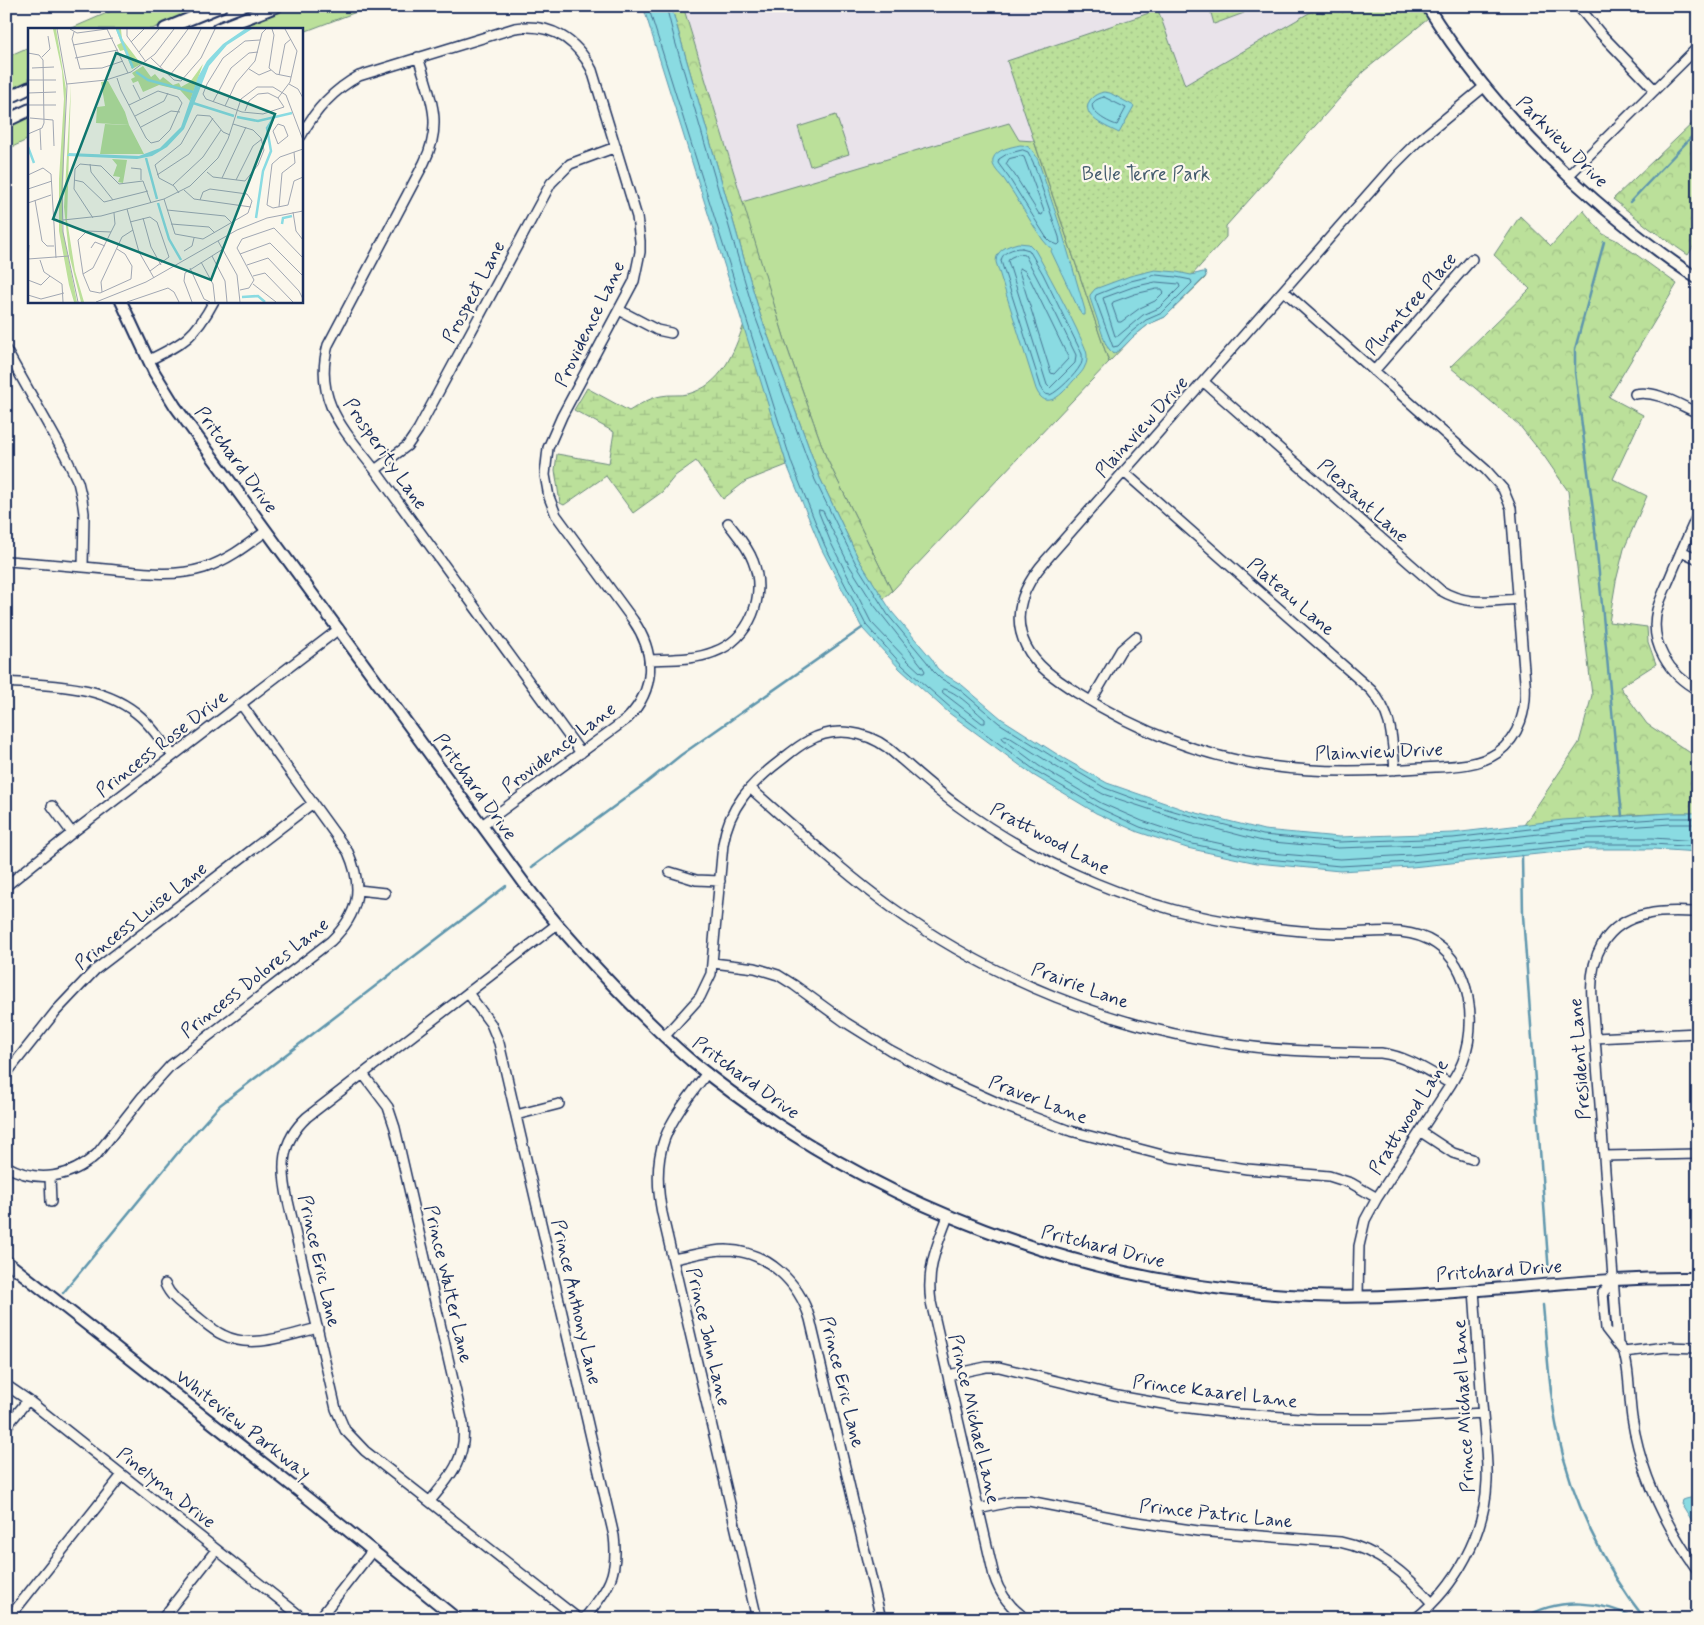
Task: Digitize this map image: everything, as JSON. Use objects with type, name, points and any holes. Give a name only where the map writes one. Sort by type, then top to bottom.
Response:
[{"type":"main road","points":[[167,28],[221,6]]},
{"type":"main road","points":[[221,28],[277,6]]},
{"type":"main road","points":[[6,99],[28,92]]},
{"type":"main road","points":[[6,121],[28,110]]},
{"type":"street","name":"Parkview Drive","points":[[1427,6],[1451,43],[1485,86],[1526,133],[1568,176],[1623,224],[1698,278]]},
{"type":"street","points":[[1578,6],[1601,34],[1655,90]]},
{"type":"street","name":"Providence Lane","points":[[302,134],[314,113],[328,98],[343,85],[366,73],[515,28],[539,28],[555,32],[572,43],[588,62],[595,78],[637,217],[640,241],[636,272],[630,290],[556,428],[546,456],[545,475],[549,497],[556,515],[638,628],[646,644],[650,660],[648,684],[638,706],[627,719],[482,825]]},
{"type":"street","points":[[1568,176],[1698,47]]},
{"type":"street","name":"Prosperity Lane","points":[[418,57],[434,110],[435,131],[431,148],[328,344],[325,360],[325,389],[333,412],[343,429],[375,470],[581,754]]},
{"type":"street","name":"Plainview Drive","points":[[1284,291],[1486,470],[1503,489],[1510,503],[1526,697],[1523,715],[1510,740],[1496,753],[1479,761],[1462,765],[1335,772],[1268,766],[1198,749],[1161,736],[1119,717],[1052,675],[1038,663],[1029,651],[1023,639],[1020,625],[1021,603],[1028,583],[1036,571],[1392,167],[1418,142],[1485,86]]},
{"type":"street","name":"Prospect Lane","points":[[375,470],[407,446],[418,430],[551,183],[570,164],[616,147]]},
{"type":"street","name":"Plumtree Place","points":[[1374,371],[1472,260]]},
{"type":"street","name":"Pritchard Drive","points":[[121,302],[168,395],[556,925],[596,969],[664,1037],[706,1072],[770,1118],[844,1164],[948,1216],[1011,1240],[1074,1260],[1161,1280],[1219,1289],[1276,1294],[1358,1296],[1424,1294],[1613,1280],[1698,1278]]},
{"type":"street","points":[[149,360],[179,345],[192,334],[204,320],[213,302]]},
{"type":"street","points":[[619,310],[657,330],[671,333]]},
{"type":"street","points":[[6,350],[65,455],[78,482],[84,513],[83,567]]},
{"type":"street","name":"Pleasant Lane","points":[[1204,382],[1440,590],[1468,602],[1519,600]]},
{"type":"street","points":[[1636,394],[1653,393],[1698,413]]},
{"type":"street","name":"Plateau Lane","points":[[1124,472],[1371,690],[1381,702],[1388,716],[1395,770]]},
{"type":"street","points":[[1698,513],[1658,608],[1656,630],[1661,652],[1668,665],[1685,682],[1698,690]]},
{"type":"street","points":[[650,660],[685,658],[712,653],[736,639],[749,622],[757,600],[758,577],[750,553],[728,523]]},
{"type":"street","points":[[6,560],[154,574],[188,572],[231,556],[266,531]]},
{"type":"street","points":[[1681,552],[1698,558]]},
{"type":"street","name":"Princess Rose Drive","points":[[6,886],[72,833],[339,629]]},
{"type":"street","points":[[1091,701],[1122,650],[1136,637]]},
{"type":"street","points":[[6,682],[81,689],[113,698],[143,719],[173,756]]},
{"type":"street","name":"Princess Dolores Lane","points":[[6,1166],[28,1175],[50,1177],[72,1172],[88,1162],[97,1154],[155,1081],[171,1065],[331,941],[343,929],[351,916],[358,890],[356,873],[348,852],[241,704]]},
{"type":"street","name":"Prattwood Lane","points":[[664,1037],[705,989],[711,974],[725,835],[734,810],[750,788],[766,772],[808,740],[833,732],[858,734],[883,744],[956,805],[998,833],[1059,866],[1117,892],[1180,911],[1249,925],[1337,933],[1395,931],[1409,932],[1423,937],[1439,946],[1451,957],[1459,970],[1468,996],[1469,1034],[1466,1052],[1451,1084],[1377,1198],[1365,1220],[1358,1252],[1358,1296]]},
{"type":"street","name":"Prairie Lane","points":[[750,788],[839,865],[891,906],[994,969],[1042,991],[1126,1021],[1164,1032],[1213,1042],[1280,1050],[1381,1053],[1396,1056],[1417,1064],[1451,1084]]},
{"type":"street","name":"Princess Luise Lane","points":[[6,1074],[56,1012],[91,974],[314,803]]},
{"type":"street","points":[[52,806],[72,833]]},
{"type":"street","points":[[670,872],[696,880],[720,881]]},
{"type":"street","points":[[358,890],[384,893]]},
{"type":"street","name":"President Lane","points":[[1698,912],[1657,912],[1638,916],[1621,925],[1608,937],[1595,959],[1591,976],[1613,1280],[1621,1348],[1627,1362],[1635,1434],[1646,1473],[1664,1517],[1679,1544],[1698,1571]]},
{"type":"street","name":"Prince Eric Lane","points":[[556,925],[302,1121],[291,1137],[284,1157],[282,1172],[336,1409],[345,1430],[365,1451],[579,1619]]},
{"type":"street","name":"Praver Lane","points":[[713,963],[755,968],[778,975],[860,1031],[931,1072],[1006,1107],[1067,1130],[1130,1148],[1198,1162],[1247,1169],[1329,1176],[1351,1183],[1377,1198]]},
{"type":"street","name":"Prince Anthony Lane","points":[[468,993],[491,1024],[496,1035],[614,1536],[615,1561],[610,1582],[601,1598],[584,1619]]},
{"type":"street","points":[[1595,1038],[1665,1033],[1698,1033]]},
{"type":"street","name":"Prince John Lane","points":[[706,1072],[673,1118],[666,1132],[660,1156],[658,1194],[757,1619]]},
{"type":"street","name":"Prince Walter Lane","points":[[363,1074],[388,1107],[393,1122],[463,1423],[464,1444],[460,1459],[447,1481],[430,1501]]},
{"type":"street","points":[[516,1115],[559,1104]]},
{"type":"street","points":[[1421,1132],[1453,1153],[1472,1159]]},
{"type":"street","points":[[1604,1156],[1698,1154]]},
{"type":"street","points":[[50,1177],[51,1202]]},
{"type":"street","name":"Prince Michael Lane","points":[[948,1216],[932,1259],[929,1278],[931,1302],[997,1584],[1010,1605],[1026,1619]]},
{"type":"street","name":"Prince Eric Lane","points":[[673,1259],[729,1250],[747,1254],[769,1263],[782,1272],[801,1295],[810,1319],[881,1619]]},
{"type":"street","name":"Whiteview Parkway","points":[[6,1261],[373,1550],[457,1619]]},
{"type":"street","points":[[165,1284],[169,1292],[179,1303],[218,1333],[234,1339],[264,1341],[318,1328]]},
{"type":"street","name":"Prince Michael Lane","points":[[1415,1619],[1432,1603],[1452,1579],[1474,1538],[1482,1511],[1487,1477],[1474,1290]]},
{"type":"street","points":[[1621,1348],[1698,1348]]},
{"type":"street","name":"Prince Kaarel Lane","points":[[948,1375],[986,1367],[1000,1367],[1084,1389],[1153,1403],[1278,1418],[1384,1419],[1483,1412]]},
{"type":"street","name":"Pinelynn Drive","points":[[6,1385],[28,1400],[304,1619]]},
{"type":"street","points":[[6,1428],[28,1400]]},
{"type":"street","points":[[8,1619],[122,1475]]},
{"type":"street","name":"Prince Patric Lane","points":[[978,1509],[1014,1501],[1029,1501],[1131,1521],[1198,1531],[1340,1542],[1362,1548],[1392,1564],[1410,1579],[1432,1603]]},
{"type":"street","points":[[162,1619],[216,1550]]},
{"type":"street","points":[[319,1619],[373,1550]]},
{"type":"shaded area","points":[[683,6],[1321,6],[1185,85],[1007,61],[1109,362],[892,591],[788,350]]},
{"type":"green space","points":[[123,6],[208,6],[154,28],[72,28]]},
{"type":"green space","points":[[293,6],[372,6],[302,33],[302,28],[235,28]]},
{"type":"green space","points":[[671,6],[683,6],[788,350],[826,457],[892,591],[883,599],[859,560],[820,478],[760,314]]},
{"type":"green space","points":[[1209,6],[1243,6],[1245,11],[1214,24]]},
{"type":"green space","name":"Belle Terre Park","points":[[1321,6],[1421,6],[1428,19],[1364,71],[1226,226],[1226,237],[1192,275],[1205,272],[1205,278],[1165,317],[1149,324],[1133,337],[1109,362],[1007,61],[1158,10],[1185,85]]},
{"type":"green space","points":[[28,47],[28,83],[6,93],[6,57]]},
{"type":"green space","points":[[28,115],[28,139],[6,150],[6,126]]},
{"type":"green space","points":[[836,115],[849,154],[810,166],[798,127]]},
{"type":"green space","points":[[1698,118],[1698,239],[1688,255],[1649,228],[1613,199]]},
{"type":"green space","points":[[1009,123],[1019,140],[1034,141],[1109,362],[892,591],[826,457],[788,350],[742,202]]},
{"type":"green space","points":[[1583,210],[1603,234],[1616,240],[1677,284],[1609,397],[1643,415],[1613,479],[1647,496],[1624,549],[1609,622],[1647,627],[1648,642],[1656,664],[1620,687],[1647,724],[1698,758],[1698,813],[1611,816],[1524,825],[1579,743],[1592,695],[1568,491],[1544,456],[1519,425],[1450,367],[1530,289],[1494,255],[1520,216],[1551,246]]},
{"type":"green space","points":[[744,324],[787,465],[746,481],[723,499],[696,461],[675,476],[662,492],[633,513],[606,476],[564,505],[560,503],[555,470],[557,454],[609,463],[614,432],[574,410],[587,388],[629,411],[657,397],[688,394],[700,390],[718,376],[725,367]]},
{"type":"water","points":[[643,6],[671,6],[760,314],[820,478],[859,560],[892,612],[932,659],[937,668],[944,674],[962,685],[1002,719],[1063,758],[1107,783],[1185,810],[1264,830],[1339,837],[1453,833],[1563,820],[1698,813],[1698,852],[1653,849],[1587,849],[1412,867],[1340,871],[1257,863],[1187,848],[1138,832],[1096,813],[1033,775],[949,713],[900,669],[862,628],[821,548],[787,465]]},
{"type":"water","points":[[1104,92],[1110,93],[1134,106],[1119,133],[1096,121],[1088,111],[1090,100]]},
{"type":"water","points":[[1020,145],[1029,148],[1038,160],[1063,235],[1085,315],[1082,315],[1080,312],[1051,251],[1051,247],[1043,240],[993,165],[993,159],[997,153]]},
{"type":"water","points":[[1018,243],[1029,244],[1035,250],[1067,309],[1087,355],[1087,362],[1081,372],[1060,395],[1049,400],[1045,400],[1040,396],[1036,389],[996,262],[1000,252],[1006,247]]},
{"type":"water","points":[[1155,270],[1191,275],[1205,272],[1206,276],[1165,317],[1149,324],[1113,354],[1106,345],[1090,295],[1095,289],[1130,276]]},
{"type":"water","points":[[1698,1496],[1698,1532],[1696,1533],[1694,1531],[1697,1529],[1681,1503],[1682,1500]]},
{"type":"waterway","points":[[1630,202],[1698,130]]},
{"type":"waterway","points":[[1604,242],[1575,349],[1575,372],[1593,510],[1622,816]]},
{"type":"waterway","points":[[532,867],[681,755],[862,628]]},
{"type":"waterway","points":[[1522,856],[1523,915],[1549,1274]]},
{"type":"waterway","points":[[63,1293],[185,1144],[220,1105],[506,886]]},
{"type":"waterway","points":[[1543,1305],[1552,1402],[1571,1483],[1580,1507],[1603,1555],[1616,1578],[1645,1619]]},
{"type":"waterway","points":[[1523,1619],[1537,1612],[1565,1604],[1595,1605],[1610,1608],[1638,1619]]}]
